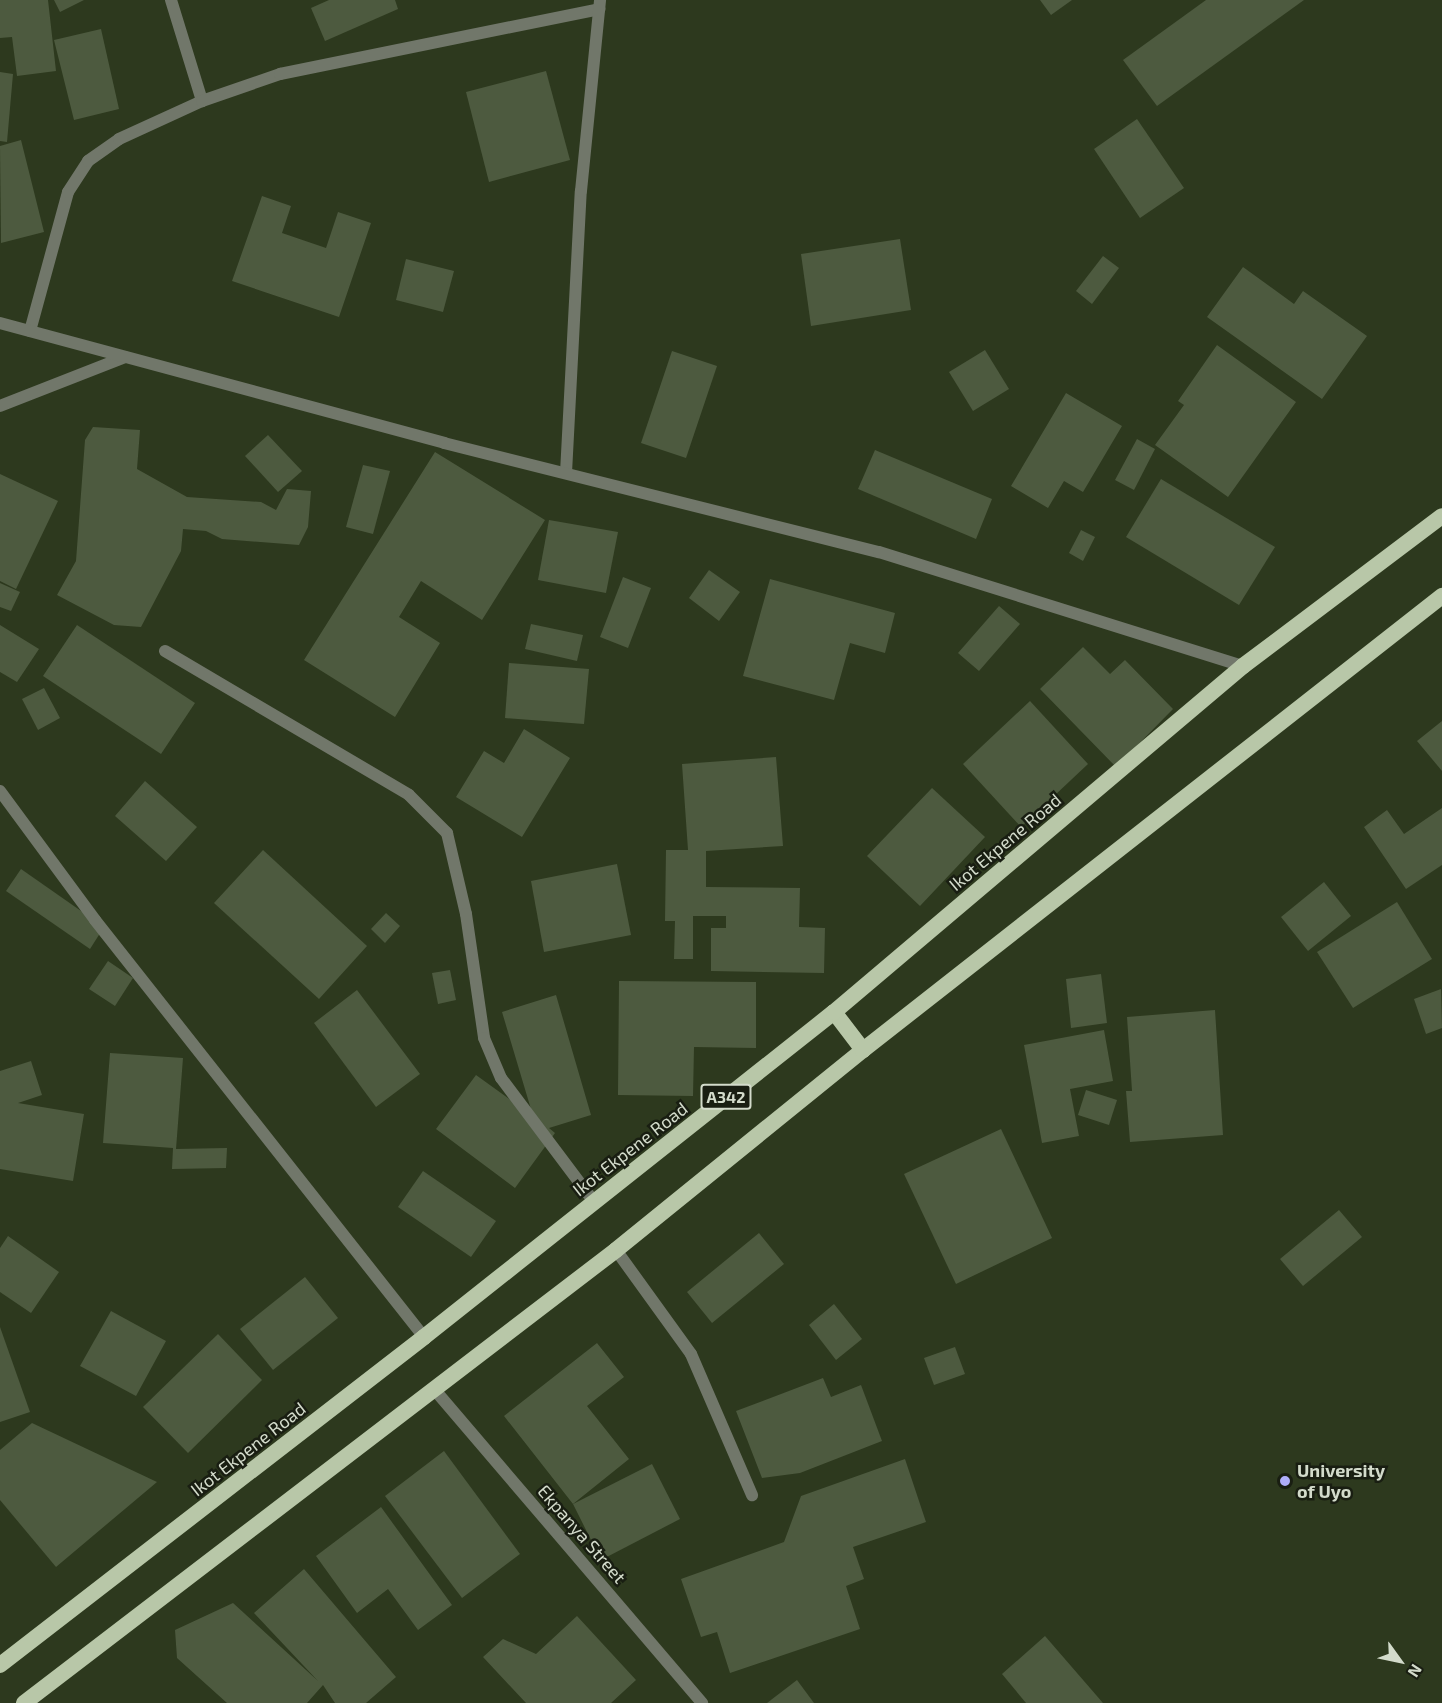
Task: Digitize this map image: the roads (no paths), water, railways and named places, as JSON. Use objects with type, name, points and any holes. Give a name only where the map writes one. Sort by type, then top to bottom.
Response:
[{"type":"highway","name":"Ikot Ekpene Road","points":[[0,1665],[424,1337],[834,1012],[1243,666],[1442,516]]},
{"type":"highway","name":"A342","points":[[24,1703],[616,1250],[863,1050],[1442,596]]},
{"type":"highway","points":[[834,1012],[863,1050]]},
{"type":"street","points":[[171,0],[202,101]]},
{"type":"street","points":[[30,332],[68,192],[88,161],[118,139],[202,101],[280,74],[599,4],[581,191],[566,474]]},
{"type":"street","points":[[0,323],[566,474],[879,552],[1243,666]]},
{"type":"street","points":[[0,406],[125,357]]},
{"type":"street","points":[[165,651],[409,795],[447,833],[466,914],[484,1038],[501,1078],[594,1202]]},
{"type":"street","points":[[0,791],[95,920],[424,1337]]},
{"type":"street","points":[[616,1250],[691,1354],[752,1495]]},
{"type":"street","name":"Ekpanya Street","points":[[434,1389],[702,1703]]},
{"type":"place","name":"University of Uyo","points":[[1285,1481]]}]
